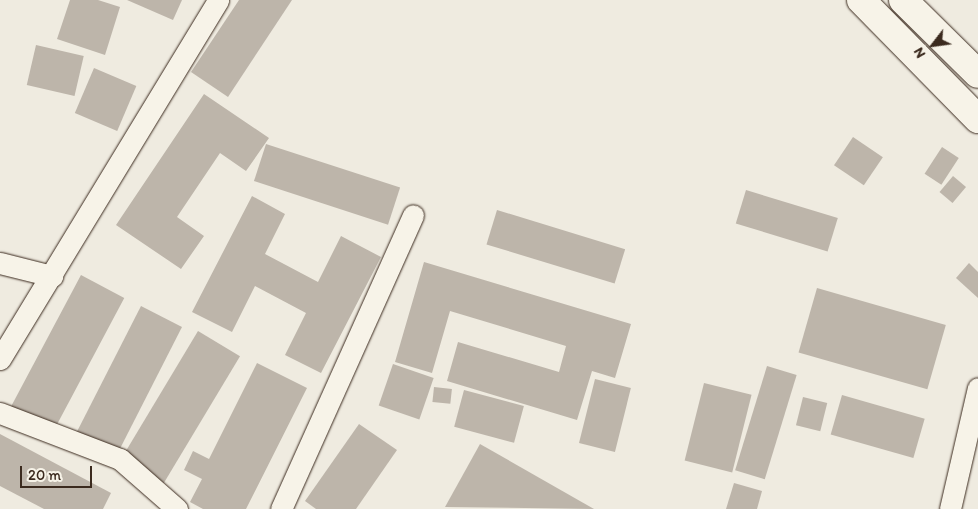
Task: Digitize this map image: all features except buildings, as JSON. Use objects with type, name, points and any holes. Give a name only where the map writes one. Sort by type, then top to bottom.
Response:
[{"type":"main road","points":[[861,0],[978,119]]},
{"type":"main road","points":[[903,0],[978,74]]},
{"type":"street","points":[[0,359],[218,0]]},
{"type":"street","points":[[281,509],[413,215]]},
{"type":"street","points":[[0,263],[52,276]]},
{"type":"street","points":[[950,509],[978,388]]},
{"type":"street","points":[[0,413],[120,459],[178,509]]}]
